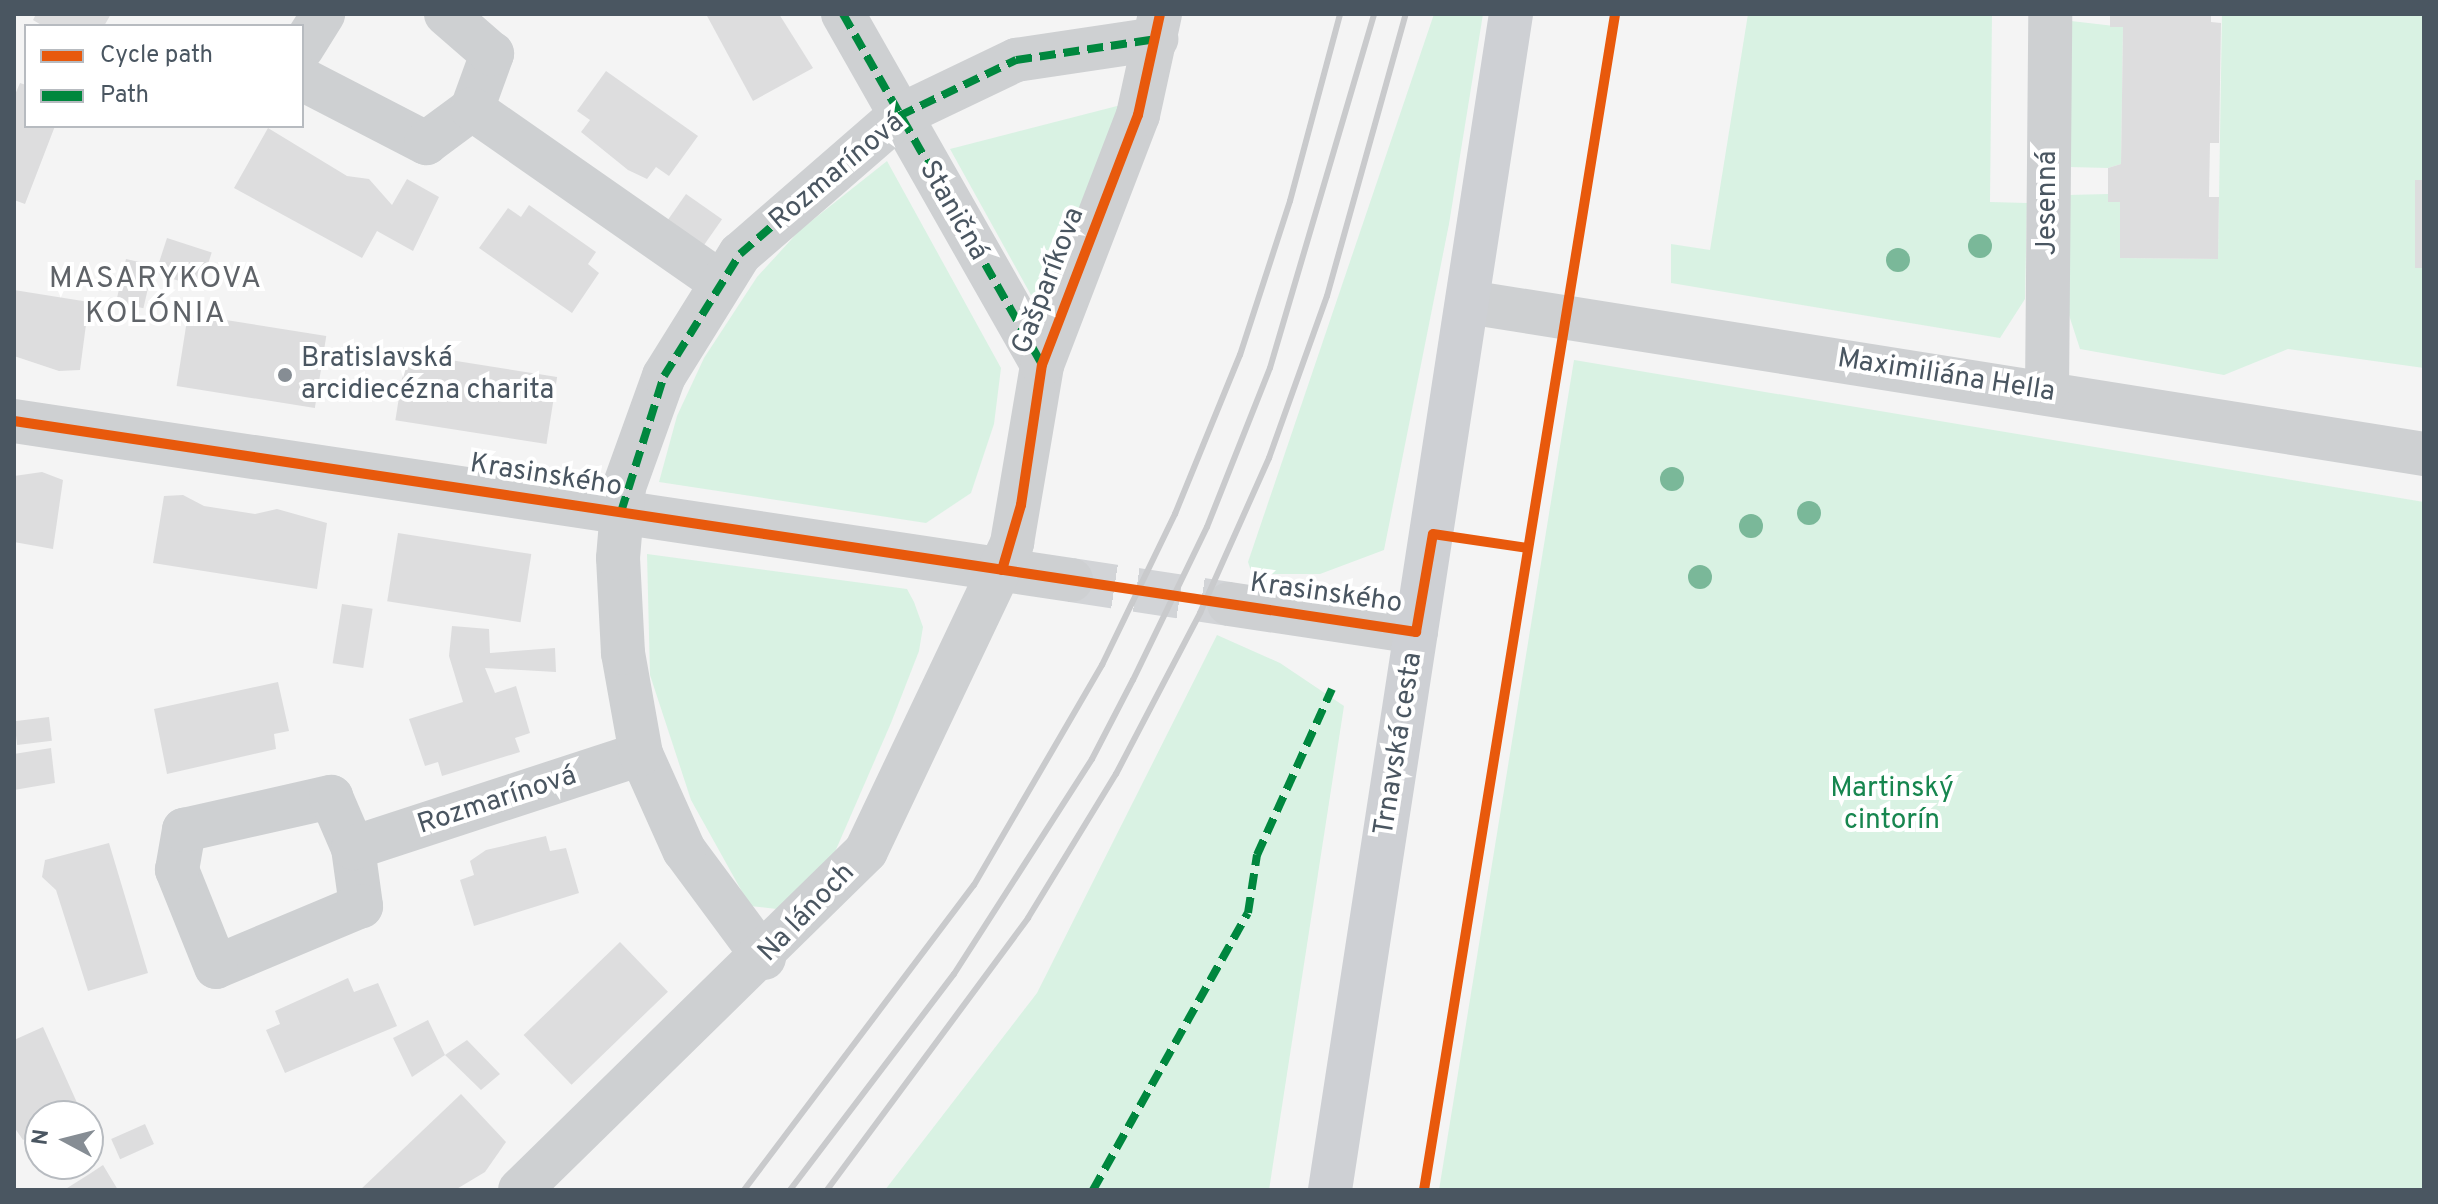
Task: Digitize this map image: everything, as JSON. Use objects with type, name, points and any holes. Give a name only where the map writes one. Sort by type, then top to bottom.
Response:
[{"type":"main road","name":"Trnavská cesta","points":[[1330,1190],[1511,14]]},
{"type":"street","points":[[304,45],[323,14]]},
{"type":"street","points":[[304,80],[426,143],[472,109],[492,54],[446,14]]},
{"type":"street","name":"Staničná","points":[[843,14],[1042,365]]},
{"type":"street","name":"Jesenná","points":[[2047,392],[2050,14]]},
{"type":"street","name":"Rozmarínová","points":[[764,958],[684,850],[641,754],[623,653],[621,512],[664,376],[740,254],[899,116],[1016,60],[1158,26]]},
{"type":"street","name":"Gašparíkova","points":[[1002,570],[1021,505],[1042,365],[1138,115],[1158,26]]},
{"type":"street","points":[[472,109],[720,282]]},
{"type":"street","name":"Maximiliána Hella","points":[[1468,302],[2424,454]]},
{"type":"street","name":"Krasinského","points":[[14,421],[1071,580]]},
{"type":"street","name":"Na lánoch","points":[[520,1190],[764,958],[866,851],[1002,570]]},
{"type":"street","name":"Krasinského","points":[[1229,604],[1416,632]]},
{"type":"street","name":"Rozmarínová","points":[[353,848],[641,754]]},
{"type":"street","points":[[331,797],[353,848],[361,906],[216,967],[177,870],[184,830],[331,797]]},
{"type":"green space","points":[[1434,14],[1483,14],[1449,224],[1384,550],[1320,574],[1252,574],[1248,562]]},
{"type":"green space","points":[[1748,14],[1992,14],[1990,202],[2027,203],[2025,299],[2000,338],[1671,283],[1671,244],[1710,250]]},
{"type":"green space","points":[[2222,14],[2424,14],[2424,368],[2288,349],[2224,375],[2080,349],[2069,315],[2068,195],[2108,194],[2108,202],[2120,202],[2121,258],[2218,259]]},
{"type":"green space","points":[[2071,21],[2123,27],[2121,164],[2108,168],[2069,167]]},
{"type":"green space","points":[[1121,105],[1041,313],[950,149]]},
{"type":"green space","points":[[887,161],[1001,368],[994,424],[971,493],[926,523],[659,482],[677,416],[704,358],[757,277],[800,230]]},
{"type":"green space","name":"Martinský cintorín","points":[[1574,360],[2424,502],[2424,1190],[1439,1190]]},
{"type":"green space","points":[[647,554],[907,589],[914,602],[923,627],[919,651],[891,723],[828,868],[785,910],[750,906],[691,800],[650,675]]},
{"type":"green space","points":[[1217,635],[1280,663],[1344,706],[1269,1190],[885,1190],[1037,993]]},
{"type":"building","points":[[36,14],[111,14],[105,24],[40,24],[33,20]]},
{"type":"building","points":[[706,14],[779,14],[813,68],[753,101]]},
{"type":"building","points":[[2110,14],[2211,14],[2211,22],[2221,23],[2219,143],[2210,143],[2209,197],[2219,197],[2218,259],[2120,258],[2120,202],[2108,202],[2108,168],[2121,164],[2123,27],[2110,27]]},
{"type":"building","points":[[606,71],[698,136],[669,176],[656,167],[647,179],[628,170],[581,132],[590,120],[577,111]]},
{"type":"building","points":[[20,83],[24,84],[24,128],[54,128],[25,204],[14,200],[14,97]]},
{"type":"building","points":[[268,128],[347,176],[369,179],[392,205],[407,179],[439,197],[413,251],[377,231],[362,258],[234,188]]},
{"type":"building","points":[[2415,180],[2424,180],[2424,268],[2415,268]]},
{"type":"building","points":[[686,194],[722,219],[704,245],[668,220]]},
{"type":"building","points":[[529,205],[596,252],[588,264],[599,273],[572,313],[479,248],[508,208],[521,217]]},
{"type":"building","points":[[167,238],[212,253],[200,288],[156,273]]},
{"type":"building","points":[[126,259],[153,265],[143,308],[116,302]]},
{"type":"building","points":[[14,290],[89,302],[80,370],[59,371],[14,356]]},
{"type":"building","points":[[188,314],[326,336],[315,408],[177,386]]},
{"type":"building","points":[[406,353],[557,377],[546,444],[395,420]]},
{"type":"building","points":[[42,472],[63,480],[53,549],[14,542],[14,476]]},
{"type":"building","points":[[183,495],[204,506],[255,514],[277,509],[327,523],[317,589],[153,563],[164,496]]},
{"type":"building","points":[[398,533],[531,554],[521,622],[387,601]]},
{"type":"building","points":[[342,604],[373,609],[363,668],[333,663]]},
{"type":"building","points":[[452,626],[489,629],[490,653],[555,648],[556,672],[485,668],[495,693],[516,686],[530,733],[515,738],[520,752],[442,776],[438,762],[425,766],[409,719],[463,702],[449,656]]},
{"type":"building","points":[[278,682],[289,731],[274,734],[276,749],[167,774],[154,709]]},
{"type":"building","points":[[49,717],[52,741],[17,745],[14,721]]},
{"type":"building","points":[[51,748],[55,783],[14,790],[14,754]]},
{"type":"building","points":[[546,836],[550,851],[566,848],[579,893],[474,926],[460,880],[474,875],[470,861],[486,850]]},
{"type":"building","points":[[109,843],[148,973],[88,991],[56,890],[42,877],[45,860]]},
{"type":"building","points":[[620,942],[668,992],[572,1085],[524,1035]]},
{"type":"building","points":[[348,978],[354,992],[378,983],[397,1026],[285,1073],[266,1030],[280,1024],[275,1011]]},
{"type":"building","points":[[428,1020],[445,1055],[412,1077],[393,1038]]},
{"type":"building","points":[[43,1027],[76,1100],[24,1100],[23,1140],[14,1127],[14,1040]]},
{"type":"building","points":[[467,1040],[500,1074],[481,1090],[445,1055]]},
{"type":"building","points":[[461,1094],[506,1142],[485,1172],[455,1190],[360,1190]]},
{"type":"building","points":[[145,1124],[154,1144],[120,1159],[111,1139]]},
{"type":"building","points":[[104,1167],[118,1190],[64,1190],[80,1180],[104,1180]]},
{"type":"tunnel","points":[[1071,580],[1229,604]]},
{"type":"railway","points":[[744,1190],[974,885],[1102,665],[1175,514],[1240,355],[1290,201],[1340,14]]},
{"type":"railway","points":[[790,1190],[954,974],[1092,759],[1133,680],[1207,527],[1270,368],[1374,14]]},
{"type":"railway","points":[[827,1190],[1028,918],[1116,774],[1200,613],[1269,458],[1327,296],[1406,14]]},
{"type":"marked path","points":[[843,14],[1042,365]]},
{"type":"marked path","points":[[621,512],[664,376],[740,254],[899,116],[1016,60],[1156,39]]},
{"type":"marked path","points":[[1093,1190],[1248,913],[1257,855],[1332,689]]},
{"type":"cycle path","points":[[1002,570],[1021,505],[1042,365],[1138,115],[1160,14]]},
{"type":"cycle path","points":[[1424,1190],[1615,14]]},
{"type":"cycle path","points":[[14,421],[1416,632],[1433,534],[1528,548]]},
{"type":"place","name":"Bratislavská arcidiecézna charita","points":[[285,375]]},
{"type":"district","name":"MASARYKOVA KOLÓNIA","points":[[156,297]]}]
